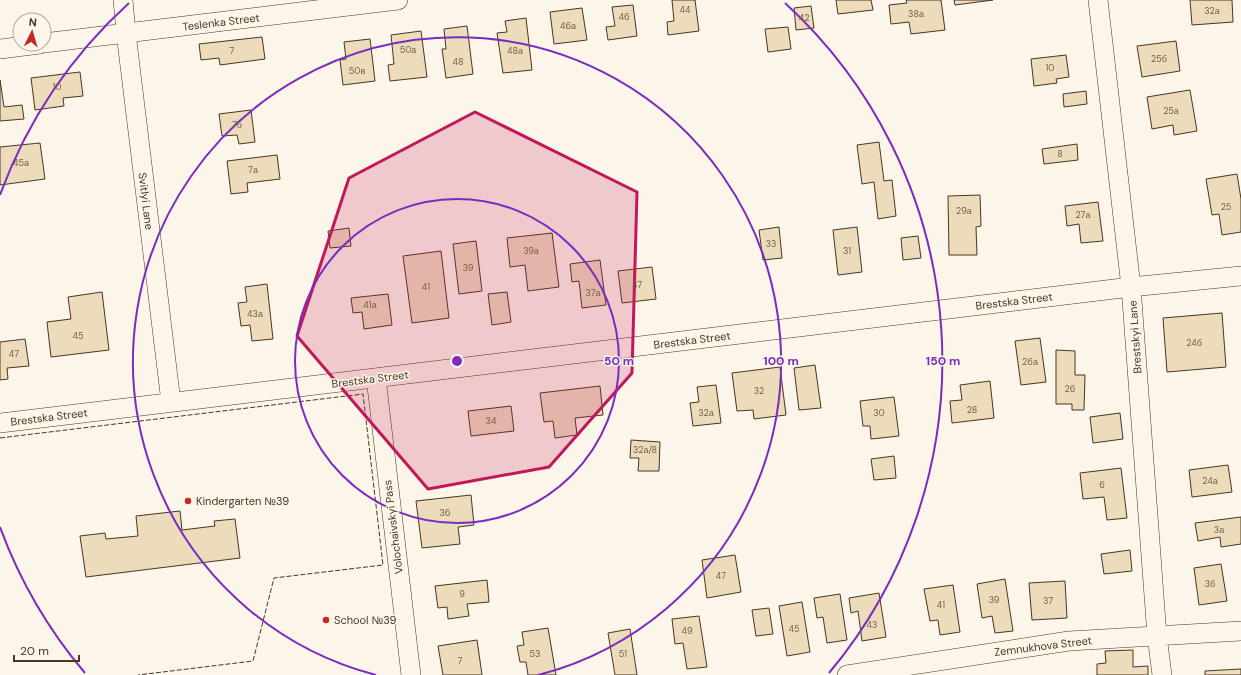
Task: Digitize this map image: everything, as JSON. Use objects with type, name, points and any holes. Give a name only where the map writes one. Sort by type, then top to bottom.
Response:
[{"type":"street","name":"Svitlyi Lane","points":[[123,0],[171,402]]},
{"type":"street","name":"Teslenka Street","points":[[52,42],[398,0]]},
{"type":"street","name":"Brestskyi Lane","points":[[1098,0],[1131,287],[1157,636],[1162,675]]},
{"type":"street","points":[[0,49],[12,48]]},
{"type":"street","name":"Brestska Street","points":[[0,423],[1131,287],[1241,276]]},
{"type":"street","name":"Volochaivskyi Pass","points":[[376,378],[411,675]]},
{"type":"street","name":"Zemnukhova Street","points":[[847,675],[1069,641],[1241,631]]},
{"type":"highlighted area","points":[[475,112],[637,192],[632,373],[549,467],[428,489],[297,336],[349,178]]},
{"type":"building","points":[[672,0],[695,0],[699,31],[668,35],[667,22],[674,21]]},
{"type":"building","points":[[836,0],[871,0],[873,10],[838,14]]},
{"type":"building","points":[[906,0],[941,0],[945,30],[911,34],[909,22],[891,24],[889,5],[907,3]]},
{"type":"building","points":[[954,0],[993,0],[955,5]]},
{"type":"building","points":[[1190,0],[1232,0],[1233,22],[1192,25]]},
{"type":"building","points":[[633,5],[637,36],[608,40],[606,27],[615,26],[612,7]]},
{"type":"building","points":[[811,6],[814,28],[796,30],[794,8]]},
{"type":"building","points":[[582,8],[587,40],[554,44],[550,12]]},
{"type":"building","points":[[526,18],[532,70],[503,73],[497,33],[507,32],[505,21]]},
{"type":"building","points":[[467,26],[473,74],[446,78],[442,49],[446,49],[444,29]]},
{"type":"building","points":[[788,27],[791,49],[768,52],[765,29]]},
{"type":"building","points":[[421,31],[427,77],[390,81],[388,65],[394,64],[391,35]]},
{"type":"building","points":[[262,37],[265,59],[220,65],[219,58],[201,60],[199,44]]},
{"type":"building","points":[[370,39],[375,81],[343,85],[340,60],[346,59],[344,42]]},
{"type":"building","points":[[1176,41],[1180,71],[1142,77],[1137,46]]},
{"type":"building","points":[[1066,55],[1069,77],[1056,79],[1057,83],[1034,86],[1031,59]]},
{"type":"building","points":[[80,72],[83,96],[63,98],[64,106],[35,110],[31,78]]},
{"type":"building","points":[[0,80],[4,107],[22,105],[24,119],[0,121]]},
{"type":"building","points":[[1190,90],[1197,131],[1174,135],[1173,125],[1152,129],[1147,97]]},
{"type":"building","points":[[1086,91],[1087,104],[1064,107],[1063,94]]},
{"type":"building","points":[[251,110],[255,142],[239,144],[237,135],[222,136],[219,114]]},
{"type":"building","points":[[879,142],[884,181],[892,180],[896,216],[878,219],[874,182],[862,184],[857,145]]},
{"type":"building","points":[[40,143],[45,179],[0,185],[0,147]]},
{"type":"building","points":[[1077,144],[1078,160],[1044,164],[1042,149]]},
{"type":"building","points":[[277,155],[280,179],[247,183],[248,192],[231,194],[227,161]]},
{"type":"building","points":[[1237,174],[1241,199],[1241,232],[1222,235],[1219,214],[1212,215],[1206,179]]},
{"type":"building","points":[[980,195],[981,226],[976,227],[977,255],[949,255],[948,196]]},
{"type":"building","points":[[1098,202],[1103,241],[1081,243],[1079,224],[1067,226],[1065,206]]},
{"type":"building","points":[[779,227],[782,258],[763,260],[759,230]]},
{"type":"building","points":[[857,227],[862,272],[838,275],[833,230]]},
{"type":"building","points":[[349,228],[351,246],[330,248],[328,231]]},
{"type":"building","points":[[552,233],[559,287],[528,291],[525,265],[510,267],[507,238]]},
{"type":"building","points":[[918,236],[921,258],[903,260],[901,238]]},
{"type":"building","points":[[476,241],[482,291],[459,294],[453,244]]},
{"type":"building","points":[[441,251],[449,318],[412,323],[403,256]]},
{"type":"building","points":[[600,260],[606,305],[582,308],[579,281],[572,282],[570,264]]},
{"type":"building","points":[[652,267],[656,299],[622,303],[618,271]]},
{"type":"building","points":[[267,284],[273,339],[252,341],[250,325],[241,326],[238,303],[247,302],[245,287]]},
{"type":"building","points":[[102,292],[109,350],[51,357],[47,322],[71,319],[68,297]]},
{"type":"building","points":[[507,292],[511,322],[492,325],[488,294]]},
{"type":"building","points":[[388,294],[392,325],[364,329],[362,312],[353,313],[351,298]]},
{"type":"building","points":[[1222,313],[1226,367],[1167,372],[1163,318]]},
{"type":"building","points":[[1040,338],[1046,382],[1021,385],[1015,341]]},
{"type":"building","points":[[25,339],[29,366],[7,368],[8,379],[0,380],[0,342]]},
{"type":"building","points":[[1056,350],[1075,351],[1075,375],[1085,375],[1084,410],[1072,410],[1072,404],[1056,404]]},
{"type":"building","points":[[815,365],[821,408],[799,410],[794,368]]},
{"type":"building","points":[[780,367],[786,415],[754,419],[753,410],[737,411],[732,373]]},
{"type":"building","points":[[990,381],[994,418],[952,423],[950,401],[962,400],[960,385]]},
{"type":"building","points":[[716,385],[721,423],[693,426],[690,403],[699,402],[697,387]]},
{"type":"building","points":[[600,386],[603,415],[575,418],[577,435],[555,438],[553,421],[544,422],[540,393]]},
{"type":"building","points":[[894,397],[899,436],[871,439],[870,426],[863,426],[860,401]]},
{"type":"building","points":[[511,406],[514,431],[471,436],[468,411]]},
{"type":"building","points":[[1120,413],[1123,439],[1093,443],[1090,417]]},
{"type":"building","points":[[631,440],[660,442],[659,471],[638,471],[639,458],[630,458]]},
{"type":"building","points":[[894,456],[896,478],[874,480],[871,459]]},
{"type":"building","points":[[1228,465],[1232,492],[1192,497],[1189,470]]},
{"type":"building","points":[[1121,468],[1127,518],[1107,520],[1104,497],[1083,499],[1080,473]]},
{"type":"building","points":[[471,495],[474,525],[458,527],[460,544],[422,548],[416,501]]},
{"type":"building","points":[[180,511],[182,530],[215,526],[214,521],[235,519],[240,558],[86,577],[80,536],[105,533],[106,539],[138,536],[136,516]]},
{"type":"building","points":[[1241,517],[1241,544],[1221,547],[1220,537],[1198,541],[1195,523]]},
{"type":"building","points":[[1130,550],[1132,571],[1104,574],[1101,554]]},
{"type":"building","points":[[735,555],[741,592],[707,598],[702,560]]},
{"type":"building","points":[[1221,564],[1227,601],[1199,605],[1194,568]]},
{"type":"building","points":[[1005,579],[1013,631],[995,633],[992,616],[982,618],[977,584]]},
{"type":"building","points":[[487,580],[489,602],[467,604],[469,616],[448,619],[447,607],[438,608],[435,586]]},
{"type":"building","points":[[1065,581],[1067,618],[1032,620],[1029,583]]},
{"type":"building","points":[[953,585],[960,632],[940,635],[938,620],[930,621],[924,589]]},
{"type":"building","points":[[879,593],[886,637],[862,641],[858,611],[851,613],[849,598]]},
{"type":"building","points":[[840,594],[847,640],[827,643],[823,617],[817,618],[814,598]]},
{"type":"building","points":[[802,602],[810,652],[787,656],[779,606]]},
{"type":"building","points":[[769,608],[773,634],[756,636],[752,610]]},
{"type":"building","points":[[699,616],[707,667],[687,669],[683,643],[675,644],[672,619]]},
{"type":"building","points":[[548,628],[556,675],[528,675],[526,662],[520,662],[517,646],[524,645],[522,632]]},
{"type":"building","points":[[630,629],[637,675],[615,675],[608,633]]},
{"type":"building","points":[[477,640],[482,675],[443,675],[438,646]]},
{"type":"building","points":[[1133,650],[1133,667],[1148,666],[1148,675],[1097,675],[1097,664],[1106,663],[1105,651]]},
{"type":"building","points":[[1241,669],[1241,675],[1205,675],[1205,671]]},
{"type":"fence","points":[[0,438],[363,394],[383,565],[274,578],[253,661],[138,675]]},
{"type":"place","name":"Kindergarten №39","points":[[188,501]]},
{"type":"place","name":"School №39","points":[[326,620]]}]
